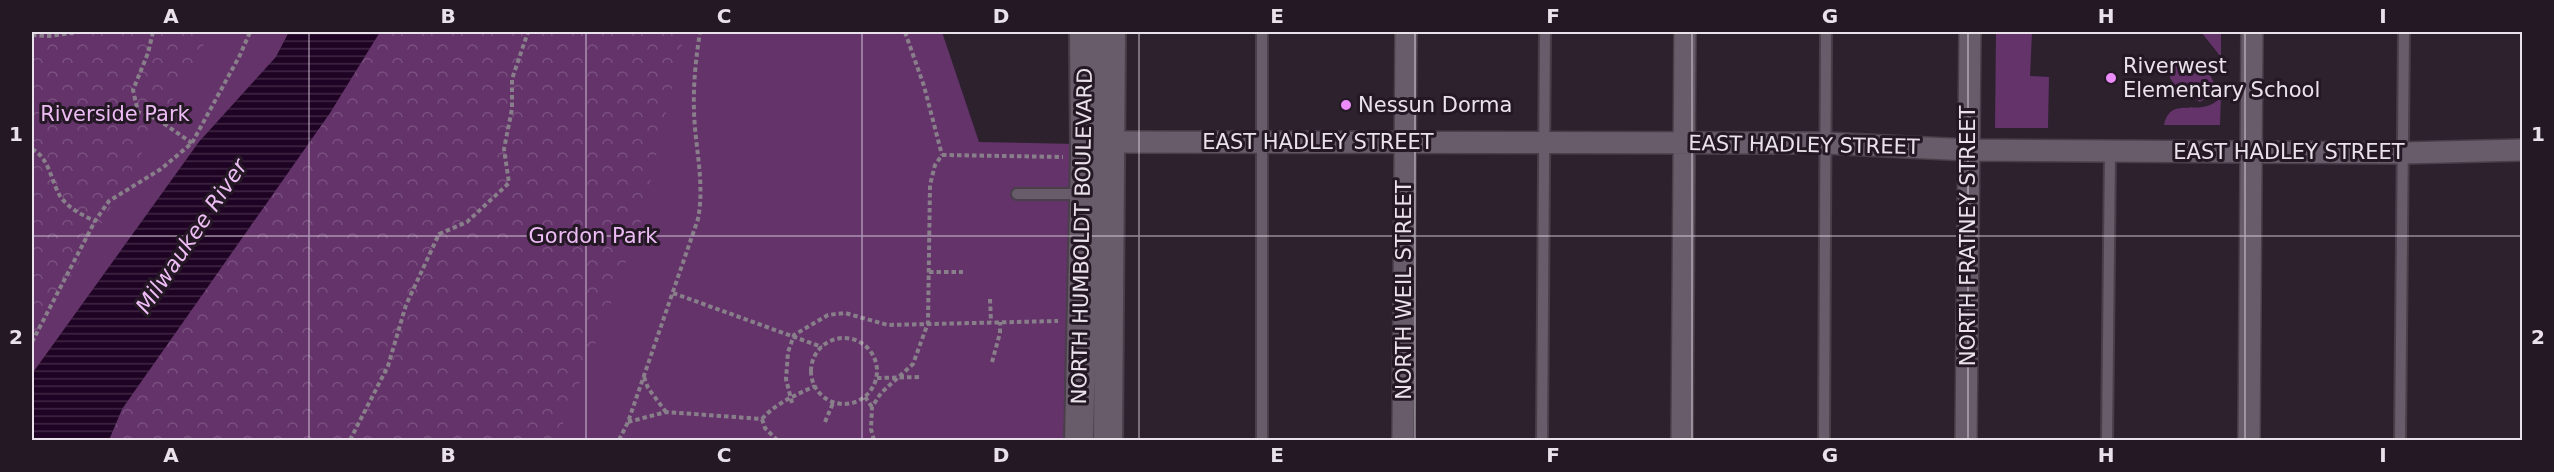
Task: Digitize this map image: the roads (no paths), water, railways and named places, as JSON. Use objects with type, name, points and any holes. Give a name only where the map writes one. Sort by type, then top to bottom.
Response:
[{"type":"main road","name":"NORTH HUMBOLDT BOULEVARD","points":[[1079,441],[1096,194],[1086,148],[1084,32]]},
{"type":"main road","points":[[1086,148],[1112,32]]},
{"type":"main road","points":[[1096,194],[1108,441]]},
{"type":"street","name":"NORTH WEIL STREET","points":[[1403,441],[1406,32]]},
{"type":"street","points":[[1682,441],[1685,32]]},
{"type":"street","name":"NORTH FRATNEY STREET","points":[[1966,441],[1970,32]]},
{"type":"street","points":[[2249,441],[2252,32]]},
{"type":"street","name":"EAST HADLEY STREET","points":[[1086,148],[1261,143],[1683,142],[1825,143],[1969,150],[2403,153],[2523,150]]},
{"type":"lane","points":[[1262,32],[1262,441]]},
{"type":"lane","points":[[1542,441],[1545,32]]},
{"type":"lane","points":[[1824,441],[1826,32]]},
{"type":"lane","points":[[2400,441],[2404,32]]},
{"type":"lane","points":[[2107,441],[2110,151]]},
{"type":"lane","points":[[1017,194],[1096,194]]},
{"type":"water","name":"Milwaukee River","points":[[289,32],[380,32],[330,113],[122,409],[109,440],[32,440],[32,374],[199,142],[276,57]]},
{"type":"place","name":"Riverwest Elementary School","points":[[2111,78]]},
{"type":"place","name":"Nessun Dorma","points":[[1346,105]]},
{"type":"park label","name":"Riverside Park","points":[[115,114]]},
{"type":"park label","name":"Gordon Park","points":[[593,236]]}]
